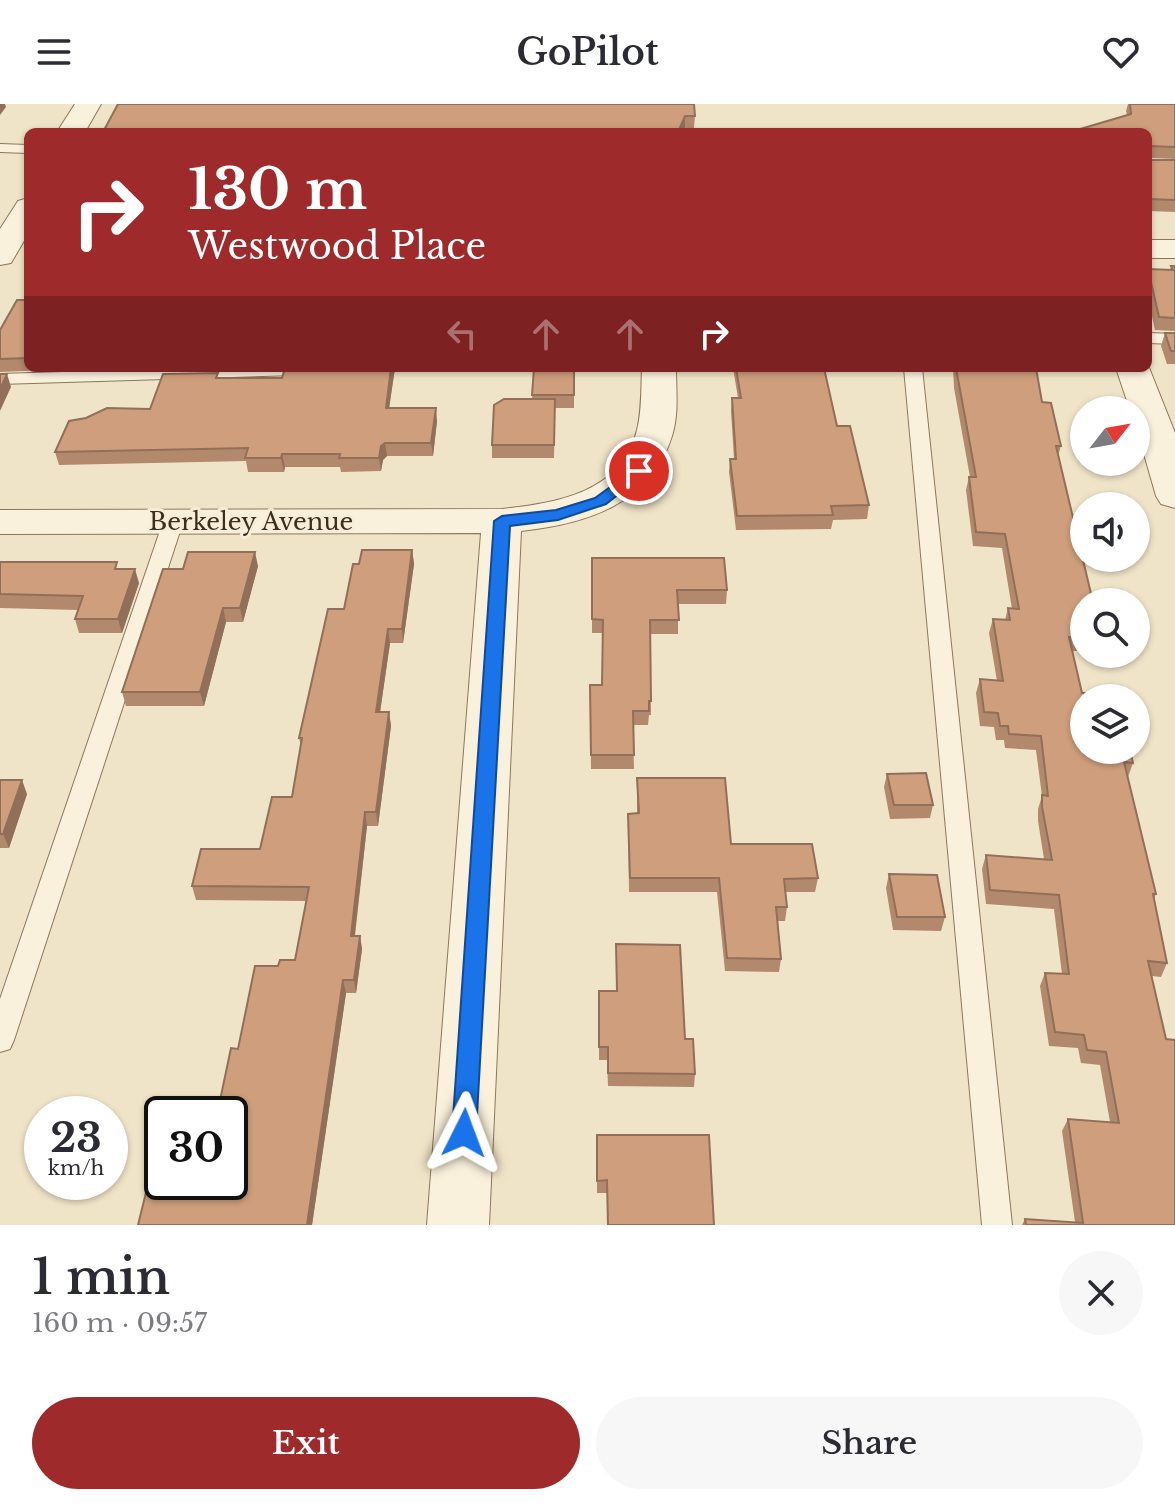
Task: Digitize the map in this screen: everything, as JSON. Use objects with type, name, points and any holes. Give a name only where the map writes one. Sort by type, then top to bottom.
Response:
[{"type":"street","points":[[73,128],[88,104]]},
{"type":"street","points":[[0,256],[24,214]]},
{"type":"street","points":[[1152,249],[1175,249]]},
{"type":"street","points":[[0,264],[24,262]]},
{"type":"street","name":"Berkeley Avenue","points":[[0,522],[502,521],[558,515],[601,501],[639,471],[655,434],[659,372]]},
{"type":"street","points":[[1135,372],[1170,456],[1175,496]]},
{"type":"street","points":[[458,1225],[502,521]]},
{"type":"lane","points":[[0,148],[24,149]]},
{"type":"lane","points":[[1152,338],[1175,339]]},
{"type":"lane","points":[[0,379],[230,372]]},
{"type":"lane","points":[[913,372],[997,1225]]},
{"type":"lane","points":[[0,1040],[173,522]]},
{"type":"building","points":[[118,104],[694,104],[695,116],[685,116],[680,128],[105,128]]},
{"type":"building","points":[[1130,104],[1175,104],[1175,147],[1152,146],[1152,128],[1084,128],[1131,114]]},
{"type":"building","points":[[1152,160],[1175,160],[1175,200],[1152,199]]},
{"type":"building","points":[[1171,266],[1175,266],[1175,318],[1159,317],[1152,286],[1152,269],[1173,270]]},
{"type":"building","points":[[17,300],[24,300],[24,358],[0,359],[0,330]]},
{"type":"building","points":[[1165,333],[1175,333],[1175,351],[1171,351]]},
{"type":"building","points":[[284,372],[390,372],[386,408],[436,408],[431,443],[385,443],[381,446],[379,458],[282,454],[281,458],[245,458],[248,448],[55,452],[69,421],[86,418],[107,408],[150,409],[163,374],[218,373],[216,378],[282,378]]},
{"type":"building","points":[[534,372],[574,372],[574,395],[532,395]]},
{"type":"building","points":[[737,372],[825,372],[837,426],[850,426],[869,505],[831,506],[833,515],[737,516],[730,459],[736,459],[732,398],[741,398]]},
{"type":"building","points":[[957,372],[1037,372],[1042,402],[1051,403],[1061,446],[1056,446],[1070,505],[1070,572],[1086,572],[1090,588],[1070,588],[1070,668],[1076,668],[1080,684],[1070,684],[1070,764],[1124,764],[1156,894],[1153,894],[1167,963],[1148,961],[1166,1039],[1175,1040],[1175,1225],[1026,1225],[1025,1219],[1083,1223],[1068,1119],[1119,1123],[1106,1052],[1087,1050],[1084,1035],[1055,1032],[1045,973],[1069,974],[1059,895],[990,890],[986,855],[1052,860],[1042,807],[1042,795],[1048,796],[1041,736],[1009,734],[1008,726],[1000,726],[998,713],[984,712],[980,679],[1003,681],[993,619],[1010,620],[1008,608],[1019,609],[1005,534],[976,532],[969,477],[976,477]]},
{"type":"building","points":[[0,374],[7,374],[0,389]]},
{"type":"building","points":[[504,399],[555,399],[554,445],[492,445],[494,405]]},
{"type":"building","points":[[362,550],[412,550],[402,629],[388,629],[376,712],[389,712],[376,812],[365,812],[351,936],[360,936],[354,980],[343,980],[307,1225],[138,1225],[144,1200],[248,1200],[248,1096],[221,1096],[231,1048],[238,1049],[255,966],[278,966],[280,960],[295,960],[309,887],[192,886],[201,849],[260,849],[272,797],[292,797],[302,738],[299,738],[328,609],[344,609],[353,564],[359,564]]},
{"type":"building","points":[[188,552],[255,552],[240,608],[223,608],[200,692],[122,692],[163,569],[183,569]]},
{"type":"building","points":[[592,558],[724,558],[727,590],[677,590],[679,620],[650,620],[651,701],[649,711],[633,711],[634,755],[591,755],[590,685],[602,685],[603,620],[592,619]]},
{"type":"building","points":[[0,562],[117,562],[115,569],[135,569],[118,619],[75,619],[83,596],[0,594]]},
{"type":"building","points":[[926,773],[933,805],[894,805],[887,774]]},
{"type":"building","points":[[637,778],[725,778],[731,844],[812,844],[818,878],[784,879],[787,907],[776,907],[781,959],[727,958],[719,878],[630,878],[628,814],[639,813]]},
{"type":"building","points":[[0,780],[22,780],[3,834],[0,834]]},
{"type":"building","points":[[889,874],[937,875],[945,917],[897,917]]},
{"type":"building","points":[[616,944],[680,945],[685,1039],[693,1039],[695,1074],[608,1073],[608,1047],[599,1047],[599,991],[617,991]]},
{"type":"building","points":[[597,1135],[709,1135],[714,1225],[608,1225],[607,1180],[597,1181]]},
{"type":"route","points":[[464,1133],[502,521],[558,515],[601,501],[639,471]]}]
